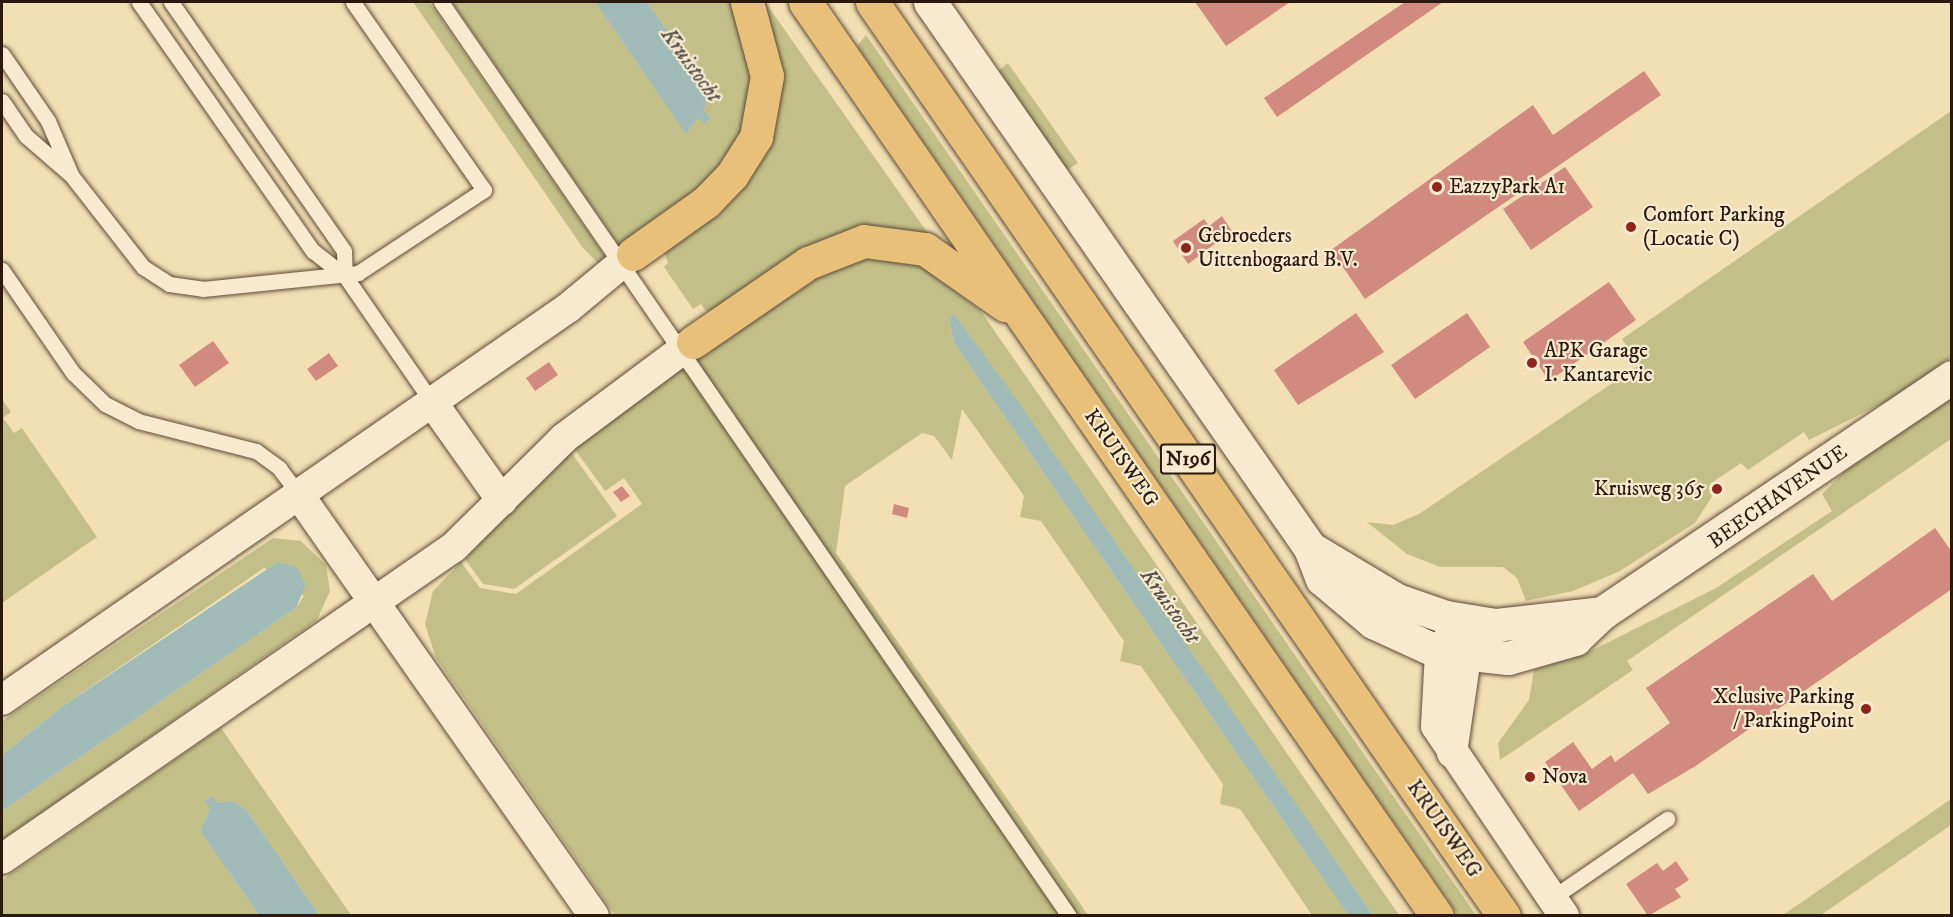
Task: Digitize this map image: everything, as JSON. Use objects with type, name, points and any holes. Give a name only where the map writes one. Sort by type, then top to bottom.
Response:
[{"type":"highway","points":[[627,259],[706,202],[732,175],[756,137],[767,76],[747,2]]},
{"type":"highway","name":"KRUISWEG","points":[[805,2],[1437,915]]},
{"type":"highway","name":"KRUISWEG","points":[[872,2],[1504,915]]},
{"type":"highway","points":[[687,346],[808,263],[864,241],[900,242],[932,252],[1028,322]]},
{"type":"street","points":[[930,2],[1310,548],[1322,579],[1347,603],[1389,631],[1453,655]]},
{"type":"street","points":[[2,700],[572,305],[627,259]]},
{"type":"street","points":[[2,860],[465,538],[564,438],[687,346]]},
{"type":"street","name":"BEECHAVENUE","points":[[1453,655],[1508,658],[1553,648],[1575,639],[1602,613],[1952,377]]},
{"type":"street","points":[[432,402],[502,501]]},
{"type":"street","points":[[299,495],[594,915]]},
{"type":"street","points":[[1310,548],[1403,603],[1460,620],[1453,655],[1434,720],[1452,753],[1558,907]]},
{"type":"street","name":"BEECHAVENUE","points":[[1460,620],[1505,624],[1602,613]]},
{"type":"lane","points":[[139,2],[313,251],[345,276],[432,402]]},
{"type":"lane","points":[[171,2],[344,251],[345,276]]},
{"type":"lane","points":[[2,100],[26,136],[71,175],[143,267],[169,284],[198,289],[345,276],[365,271],[484,190],[353,2]]},
{"type":"lane","points":[[441,2],[627,259],[687,346],[1069,915]]},
{"type":"lane","points":[[2,54],[48,121],[71,175]]},
{"type":"lane","points":[[2,270],[73,373],[105,404],[138,422],[256,452],[279,468],[299,495]]},
{"type":"lane","points":[[1558,907],[1667,819]]},
{"type":"shaded area","points":[[413,2],[429,2],[607,259],[598,263],[583,248]]},
{"type":"shaded area","points":[[452,2],[595,2],[686,133],[698,118],[711,118],[704,111],[709,91],[647,2],[736,2],[753,58],[750,113],[718,175],[622,250]]},
{"type":"shaded area","points":[[759,2],[765,2],[932,239],[915,234],[715,309],[706,311],[701,304],[693,309],[664,267],[668,263],[662,247],[748,175]]},
{"type":"shaded area","points":[[866,35],[1476,915],[1458,915],[857,46]]},
{"type":"shaded area","points":[[1008,63],[1078,163],[1066,171],[997,72]]},
{"type":"shaded area","points":[[1951,111],[1951,357],[1895,397],[1809,440],[1804,432],[1748,470],[1741,463],[1710,484],[1715,492],[1695,523],[1620,571],[1573,591],[1526,601],[1517,578],[1503,567],[1440,567],[1407,554],[1367,522],[1393,525],[1419,514],[1639,365],[1622,339]]},
{"type":"shaded area","points":[[909,256],[980,310],[1399,915],[1373,915],[954,314],[949,318],[954,343],[1348,915],[1312,915],[1240,809],[1220,804],[1223,784],[1141,666],[1120,661],[1124,641],[1041,521],[1020,517],[1024,496],[962,409],[952,460],[934,436],[922,433],[845,486],[836,553],[1088,915],[615,915],[436,658],[425,624],[433,591],[461,562],[480,588],[516,594],[642,504],[624,478],[605,491],[571,444],[840,257]]},
{"type":"shaded area","points":[[1951,397],[1951,439],[1627,661],[1633,670],[1500,760],[1498,743],[1529,700],[1534,670],[1585,654],[1716,588],[1832,511],[1822,494],[1847,469]]},
{"type":"shaded area","points":[[2,399],[11,412],[3,418],[14,433],[22,428],[97,537],[2,603]]},
{"type":"shaded area","points":[[568,448],[617,516],[514,589],[483,584],[465,559]]},
{"type":"shaded area","points":[[273,538],[301,541],[326,565],[330,591],[317,620],[2,840],[2,811],[296,608],[304,596],[264,568],[63,706],[2,755],[2,721]]},
{"type":"shaded area","points":[[221,728],[351,915],[319,915],[246,809],[233,801],[210,809],[200,831],[259,915],[2,915],[2,880]]},
{"type":"shaded area","points":[[1951,799],[1951,825],[1821,915],[1783,915]]},
{"type":"water","points":[[595,2],[647,2],[709,91],[704,111],[711,117],[705,124],[698,118],[686,134]]},
{"type":"water","points":[[954,314],[1017,400],[1373,915],[1348,915],[954,343],[949,318]]},
{"type":"water","points":[[278,562],[296,567],[306,584],[296,608],[2,811],[2,755],[63,706]]},
{"type":"water","points":[[213,796],[217,803],[233,801],[246,809],[319,915],[259,915],[200,831],[210,809],[205,801]]},
{"type":"building","points":[[1195,2],[1290,2],[1226,46]]},
{"type":"building","points":[[1405,2],[1443,2],[1277,117],[1264,98]]},
{"type":"building","points":[[1644,71],[1661,95],[1365,299],[1331,250],[1533,105],[1553,135]]},
{"type":"building","points":[[1565,167],[1593,207],[1531,250],[1503,209]]},
{"type":"building","points":[[1222,216],[1232,231],[1188,264],[1173,241],[1204,219],[1209,226]]},
{"type":"building","points":[[1609,282],[1636,320],[1549,381],[1523,342]]},
{"type":"building","points":[[1356,313],[1384,352],[1298,405],[1274,370]]},
{"type":"building","points":[[1467,313],[1490,347],[1415,399],[1391,365]]},
{"type":"building","points":[[213,341],[229,363],[195,387],[179,365]]},
{"type":"building","points":[[329,353],[338,366],[316,381],[307,369]]},
{"type":"building","points":[[549,362],[558,375],[535,391],[526,378]]},
{"type":"building","points":[[622,486],[630,496],[621,502],[613,492]]},
{"type":"building","points":[[894,504],[909,508],[907,518],[892,514]]},
{"type":"building","points":[[1935,528],[1952,552],[1952,589],[1694,767],[1648,794],[1633,773],[1579,811],[1545,762],[1573,742],[1592,769],[1611,755],[1615,762],[1670,723],[1646,688],[1813,574],[1832,601]]},
{"type":"building","name":"Nova","points":[[1531,773],[1535,779],[1529,782],[1525,776]]},
{"type":"building","points":[[1676,861],[1689,880],[1675,889],[1681,897],[1648,916],[1626,884],[1657,863],[1663,871]]},
{"type":"place","name":"EazzyPark A1","points":[[1437,187]]},
{"type":"place","name":"Comfort Parking (Locatie C)","points":[[1631,227]]},
{"type":"place","name":"Gebroeders Uittenbogaard B.V.","points":[[1186,248]]},
{"type":"place","name":"APK Garage I. Kantarevic","points":[[1532,363]]},
{"type":"place","name":"Kruisweg 365","points":[[1717,489]]},
{"type":"place","name":"Xclusive Parking / ParkingPoint","points":[[1866,709]]},
{"type":"place","name":"Nova","points":[[1530,777]]},
{"type":"water label","name":"Kruistocht","points":[[691,65]]},
{"type":"water label","name":"Kruistocht","points":[[1170,606]]}]
